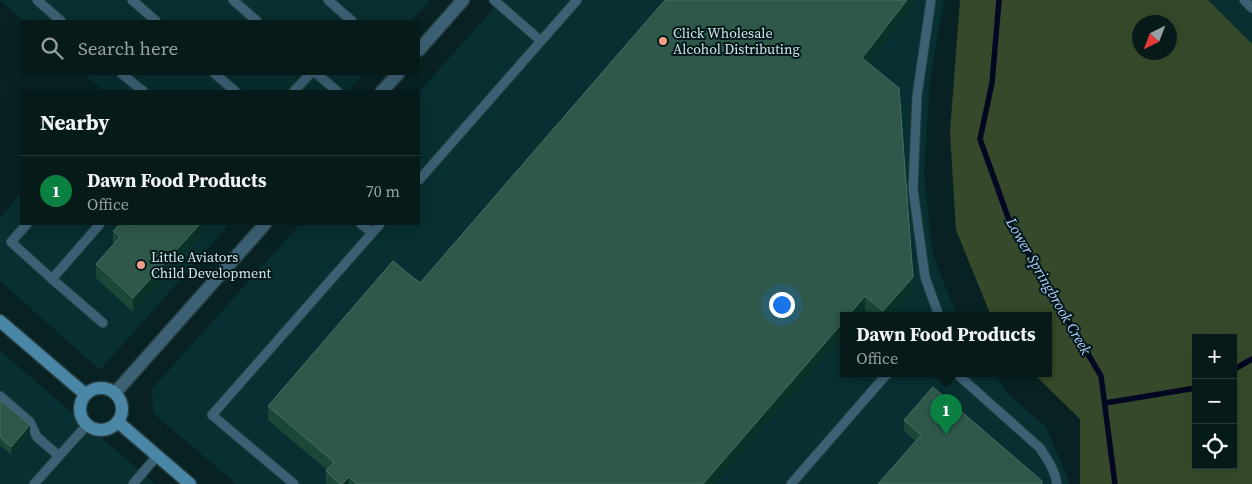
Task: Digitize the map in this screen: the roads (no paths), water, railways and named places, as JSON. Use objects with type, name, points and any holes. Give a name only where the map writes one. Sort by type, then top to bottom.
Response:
[{"type":"street","points":[[420,49],[463,0]]},
{"type":"street","points":[[383,90],[397,75]]},
{"type":"street","points":[[115,393],[264,225]]},
{"type":"street","points":[[0,321],[85,394]]},
{"type":"street","points":[[96,387],[110,389],[115,393],[122,404],[118,422],[106,430],[99,430],[87,425],[82,420],[80,406],[85,394],[96,387]]},
{"type":"street","points":[[118,422],[190,484]]},
{"type":"lane","points":[[37,0],[60,20]]},
{"type":"lane","points":[[132,0],[155,20]]},
{"type":"lane","points":[[233,0],[256,20]]},
{"type":"lane","points":[[328,0],[351,20]]},
{"type":"lane","points":[[494,0],[541,41]]},
{"type":"lane","points":[[420,179],[577,0]]},
{"type":"lane","points":[[931,0],[917,96],[913,189],[925,277],[938,312]]},
{"type":"lane","points":[[1244,0],[1252,8]]},
{"type":"lane","points":[[123,75],[142,90]]},
{"type":"lane","points":[[216,75],[234,90]]},
{"type":"lane","points":[[295,90],[309,75]]},
{"type":"lane","points":[[318,75],[336,90]]},
{"type":"lane","points":[[27,225],[11,242],[103,323]]},
{"type":"lane","points":[[52,279],[99,225]]},
{"type":"lane","points":[[362,225],[372,233]]},
{"type":"lane","points":[[294,484],[212,415],[379,225]]},
{"type":"lane","points":[[791,484],[884,377]]},
{"type":"lane","points":[[960,377],[1040,448],[1056,476],[1057,484]]},
{"type":"lane","points":[[0,396],[30,422],[37,437],[60,456]]},
{"type":"lane","points":[[34,484],[87,425]]},
{"type":"lane","points":[[133,484],[157,456]]},
{"type":"waterway","name":"Lower Springbrook Creek","points":[[999,0],[992,83],[980,139],[1010,223],[1101,376],[1115,484]]},
{"type":"waterway","points":[[1237,368],[1252,359]]},
{"type":"waterway","points":[[1105,403],[1192,389]]},
{"type":"place","name":"Click Wholesale Alcohol Distributing","points":[[663,41]]},
{"type":"place","name":"Little Aviators Child Development","points":[[141,265]]},
{"type":"place","name":"Dawn Food Products","points":[[946,435]]}]
